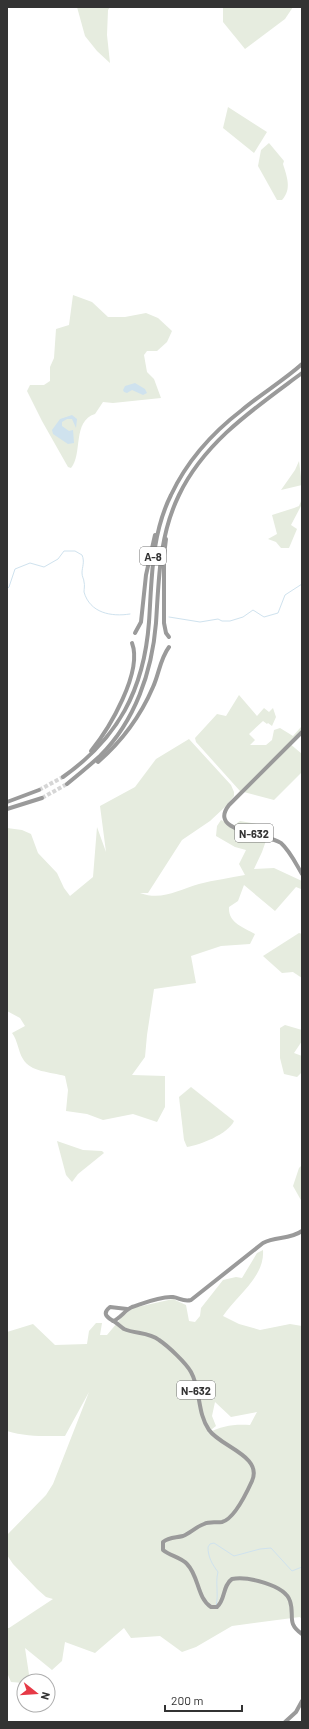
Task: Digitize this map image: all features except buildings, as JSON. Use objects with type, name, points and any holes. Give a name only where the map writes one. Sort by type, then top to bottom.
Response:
[{"type":"highway","name":"A-8","points":[[132,643],[135,654],[133,667],[123,698],[112,723],[92,751],[63,777],[82,763],[104,741],[117,725],[136,687],[146,648],[153,554],[162,516],[181,475],[208,440],[242,409],[302,364]]},
{"type":"highway","name":"A-8","points":[[67,784],[100,756],[112,743],[123,727],[143,689],[153,648],[160,554],[164,534],[176,501],[188,478],[198,463],[220,438],[247,414],[302,373]]},
{"type":"highway","points":[[169,637],[166,633],[164,623],[164,555],[167,535],[173,514],[190,480],[220,438]]},
{"type":"highway","points":[[135,633],[141,622],[150,554],[158,524],[162,516]]},
{"type":"highway","points":[[72,780],[79,777],[103,758],[127,730],[148,700],[164,655],[169,647]]},
{"type":"highway","name":"N-632","points":[[302,732],[229,805],[225,813],[226,822],[231,827],[267,837],[281,843],[302,874]]},
{"type":"highway","points":[[7,802],[39,790]]},
{"type":"highway","points":[[7,809],[42,798]]},
{"type":"highway","points":[[121,1326],[107,1318],[106,1311],[110,1307],[127,1309],[166,1297],[175,1297],[185,1301],[191,1300],[263,1243],[272,1239],[293,1237],[302,1231]]},
{"type":"highway","points":[[117,1308],[120,1312],[119,1317],[121,1326]]},
{"type":"highway","points":[[112,1321],[119,1317],[127,1309]]},
{"type":"highway","name":"N-632","points":[[121,1326],[126,1330],[148,1335],[159,1340],[187,1366],[193,1377],[204,1421],[208,1429],[218,1440],[248,1459],[254,1468],[252,1480],[230,1517],[221,1522],[204,1524],[179,1537],[169,1538],[163,1542],[163,1550],[182,1560],[192,1570],[205,1602],[211,1607],[217,1607],[221,1604],[226,1586],[232,1579],[242,1579],[270,1585],[282,1590],[290,1600],[292,1624],[302,1634]]},
{"type":"highway","points":[[285,1722],[296,1712],[302,1701]]},
{"type":"shaded area","points":[[77,7],[110,7],[108,10],[107,35],[110,63],[97,51],[85,36]]},
{"type":"shaded area","points":[[223,7],[293,7],[285,19],[245,49],[223,22]]},
{"type":"shaded area","points":[[228,107],[267,132],[254,153],[223,128]]},
{"type":"shaded area","points":[[269,143],[284,161],[283,164],[288,187],[282,200],[277,200],[258,166],[261,150]]},
{"type":"shaded area","points":[[73,295],[92,302],[108,317],[125,317],[146,313],[158,318],[172,331],[167,342],[157,351],[147,351],[144,355],[147,372],[154,379],[161,398],[113,403],[103,402],[95,414],[83,423],[80,430],[77,455],[71,468],[68,467],[27,391],[30,385],[44,385],[50,381],[50,367],[54,358],[56,329],[69,325]]},
{"type":"shaded area","points":[[299,461],[302,485],[281,490],[295,470]]},
{"type":"shaded area","points":[[302,499],[302,507],[301,506],[291,525],[297,529],[289,548],[281,548],[276,542],[268,539],[277,534],[272,515],[299,506]]},
{"type":"shaded area","points":[[239,695],[257,716],[264,708],[269,712],[273,708],[276,717],[272,726],[263,721],[249,734],[255,740],[250,745],[266,745],[272,740],[274,730],[280,728],[293,736],[301,727],[302,729],[289,743],[302,754],[302,772],[274,800],[240,791],[196,742],[195,738],[217,714],[226,716]]},
{"type":"shaded area","points":[[189,739],[231,785],[234,796],[210,821],[182,840],[148,893],[140,893],[156,896],[170,894],[191,886],[245,875],[239,864],[246,850],[235,847],[216,836],[217,826],[221,820],[233,826],[240,821],[257,824],[268,835],[254,869],[274,868],[302,881],[302,891],[296,887],[275,911],[244,885],[238,901],[229,907],[229,912],[237,924],[255,934],[250,944],[221,946],[191,956],[196,983],[154,989],[145,1057],[132,1075],[165,1076],[165,1107],[157,1122],[133,1114],[103,1120],[87,1114],[66,1111],[68,1090],[65,1076],[41,1071],[26,1063],[21,1056],[16,1039],[12,1033],[25,1026],[20,1018],[7,1011],[7,828],[22,830],[31,834],[38,853],[57,873],[64,888],[70,896],[93,877],[97,827],[106,852],[100,806],[135,787],[156,759]]},
{"type":"shaded area","points":[[299,933],[302,934],[302,978],[293,972],[282,973],[263,956]]},
{"type":"shaded area","points":[[285,1025],[302,1030],[302,1041],[294,1053],[302,1056],[302,1072],[297,1077],[284,1074],[280,1058],[280,1028]]},
{"type":"shaded area","points":[[191,1087],[234,1121],[231,1126],[213,1138],[187,1147],[184,1140],[179,1097]]},
{"type":"shaded area","points":[[57,1141],[83,1150],[102,1151],[104,1153],[78,1174],[72,1182],[66,1175]]},
{"type":"shaded area","points":[[302,1165],[302,1202],[293,1186],[299,1168]]},
{"type":"shaded area","points":[[263,1250],[260,1269],[249,1285],[223,1316],[239,1324],[260,1330],[290,1324],[302,1326],[302,1620],[300,1617],[232,1626],[196,1647],[182,1652],[160,1636],[131,1638],[124,1628],[95,1653],[65,1642],[62,1661],[52,1670],[25,1648],[29,1673],[16,1673],[16,1682],[11,1682],[8,1675],[7,1628],[53,1599],[46,1597],[13,1564],[7,1555],[7,1535],[46,1495],[53,1484],[89,1392],[65,1436],[28,1435],[7,1431],[7,1332],[33,1324],[55,1345],[87,1344],[89,1331],[96,1323],[102,1323],[100,1335],[107,1335],[122,1317],[133,1308],[173,1299],[186,1305],[189,1321],[195,1322],[200,1316],[201,1308],[223,1280],[236,1277],[242,1278],[257,1253]],"holes":[[[215,1402],[231,1417],[257,1412],[250,1425],[228,1426],[207,1433],[216,1426],[212,1416]]]},
{"type":"water","points":[[135,383],[145,389],[147,393],[143,395],[132,390],[127,393],[124,392],[123,390],[125,386]]},
{"type":"water","points":[[72,415],[77,419],[76,428],[72,419],[67,419],[62,422],[62,426],[69,431],[73,430],[74,443],[68,444],[53,434],[52,430],[60,419]]},
{"type":"waterway","points":[[7,589],[15,569],[30,563],[44,567],[58,559],[64,551],[75,551],[82,555],[83,558],[82,573],[84,592],[91,605],[96,609],[109,614],[130,614]]},
{"type":"waterway","points":[[169,617],[200,622],[218,619],[222,621],[230,621],[243,617],[253,610],[264,617],[278,613],[285,595],[302,584]]},
{"type":"waterway","points":[[216,1606],[218,1572],[212,1563],[208,1551],[210,1544],[214,1543],[234,1556],[260,1549],[271,1548],[292,1571],[302,1567]]},
{"type":"tunnel","points":[[39,790],[63,777]]},
{"type":"tunnel","points":[[42,798],[67,784]]}]
